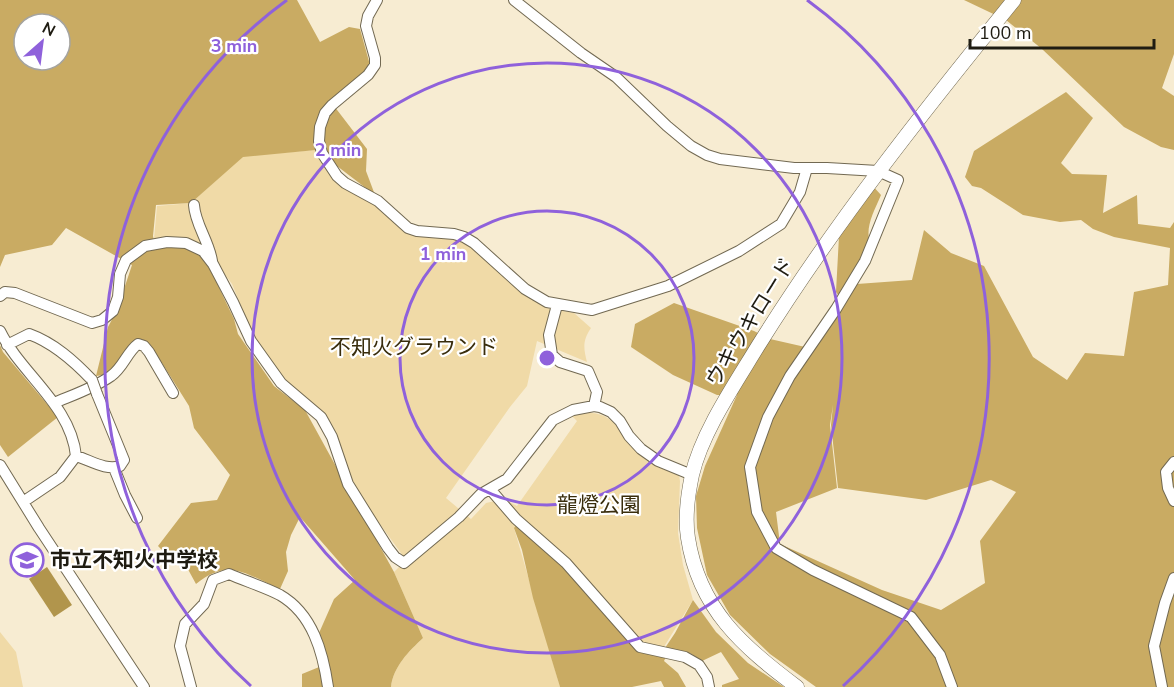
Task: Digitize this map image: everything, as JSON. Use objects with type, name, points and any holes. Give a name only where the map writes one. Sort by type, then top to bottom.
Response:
[{"type":"street","points":[[377,0],[368,16],[366,26],[375,65],[368,75],[325,113],[320,127],[319,141],[322,153],[345,183],[378,201],[408,228],[464,237],[474,243],[525,289],[547,302],[592,310],[668,286],[739,250],[781,224],[800,192],[807,168]]},
{"type":"street","points":[[514,0],[580,53],[616,77],[667,126],[699,151],[720,159],[807,168],[878,171],[898,180],[865,261],[790,376],[768,417],[750,467],[757,512],[776,548],[813,570],[911,616],[940,655],[952,687]]},
{"type":"street","name":"ウキウキロード","points":[[797,687],[754,654],[733,633],[718,615],[701,585],[688,538],[687,518],[692,475],[727,396],[812,262],[878,171],[1014,0]]},
{"type":"street","points":[[194,205],[194,212],[206,238],[213,264]]},
{"type":"street","points":[[0,296],[5,292],[15,292],[92,323],[102,320],[113,311],[118,297],[120,274],[126,260],[145,246],[167,242],[186,243],[203,252],[213,264],[250,341],[281,383],[321,417],[332,437],[348,484],[374,528],[395,557],[404,563],[459,517],[481,494],[507,479],[553,420],[573,410],[594,406],[611,412],[641,450],[658,461],[692,475]]},
{"type":"street","points":[[557,305],[549,335],[552,355],[560,362],[588,371],[597,392],[594,406]]},
{"type":"street","points":[[0,331],[7,345],[54,403],[75,446],[76,456],[60,477],[23,502]]},
{"type":"street","points":[[7,345],[29,334],[35,336],[64,354],[92,380],[124,460],[120,466],[108,469],[76,456]]},
{"type":"street","points":[[54,403],[111,376],[123,365],[138,344],[149,352],[173,393]]},
{"type":"street","points":[[1174,462],[1166,472],[1168,488],[1174,501]]},
{"type":"street","points":[[0,465],[144,687]]},
{"type":"street","points":[[114,468],[137,518]]},
{"type":"street","points":[[490,489],[516,519],[566,563],[640,647],[685,657],[699,665],[707,677],[709,687]]},
{"type":"street","points":[[191,687],[180,646],[185,624],[204,604],[213,580],[229,574],[282,596],[306,618],[323,655],[328,687]]},
{"type":"street","points":[[1162,687],[1154,646],[1174,578]]},
{"type":"green space","name":"不知火グラウンド","points":[[316,150],[322,164],[344,188],[377,205],[398,227],[413,233],[450,236],[469,244],[528,295],[547,308],[574,313],[591,328],[584,344],[587,362],[537,341],[527,386],[446,498],[471,519],[486,503],[504,499],[517,506],[577,421],[572,416],[588,413],[600,414],[609,419],[639,454],[649,462],[679,475],[678,533],[683,565],[693,600],[662,650],[642,645],[514,528],[560,687],[391,687],[398,666],[423,638],[394,572],[406,560],[353,487],[320,410],[288,384],[253,335],[232,284],[218,265],[203,249],[154,239],[157,206],[191,203],[243,156]]},
{"type":"green space","points":[[0,632],[16,652],[23,687],[0,687]]},
{"type":"shaded area","points":[[0,0],[297,0],[320,42],[349,27],[360,29],[370,65],[331,102],[367,149],[366,171],[375,195],[316,150],[243,157],[191,203],[156,205],[153,236],[155,246],[184,246],[199,254],[211,271],[234,319],[238,334],[274,386],[305,410],[394,572],[423,638],[398,666],[391,687],[302,687],[302,674],[329,663],[319,633],[334,599],[355,580],[300,517],[286,552],[288,571],[280,589],[248,574],[228,570],[218,571],[196,584],[184,562],[169,557],[158,546],[191,503],[217,500],[230,475],[194,428],[189,406],[162,363],[142,339],[137,340],[115,368],[96,376],[108,327],[117,310],[132,265],[66,228],[52,245],[5,255],[0,267]]},
{"type":"shaded area","points":[[964,0],[1174,0],[1174,54],[1162,88],[1174,96],[1174,150],[1161,147],[1124,127],[1042,49],[1006,20]]},
{"type":"shaded area","points":[[1066,92],[1093,118],[1061,163],[1072,174],[1107,175],[1103,213],[1137,195],[1138,224],[1170,228],[1174,222],[1174,687],[816,687],[770,654],[730,615],[707,575],[697,528],[696,496],[705,466],[737,395],[717,395],[673,375],[631,347],[635,324],[674,303],[754,331],[770,339],[814,349],[845,305],[836,292],[839,236],[872,185],[881,195],[869,231],[870,245],[874,253],[857,284],[912,280],[924,230],[951,253],[984,266],[1033,357],[1067,380],[1085,353],[1124,356],[1134,292],[1168,285],[1170,248],[1114,237],[1093,229],[1081,220],[1060,222],[1023,215],[981,188],[972,186],[965,177],[974,151]],"holes":[[[833,405],[831,425],[838,488],[926,500],[991,480],[1016,492],[980,541],[985,583],[941,610],[882,590],[780,544],[776,512],[837,488],[830,425]]]},
{"type":"shaded area","points":[[0,345],[3,352],[58,417],[8,457],[0,445]]},
{"type":"shaded area","points":[[520,521],[639,649],[659,657],[693,600],[716,632],[748,663],[784,687],[722,687],[722,685],[739,679],[721,652],[702,661],[690,653],[669,650],[664,661],[678,673],[686,687],[664,687],[661,681],[632,687],[560,687],[514,528]]},
{"type":"shaded area","points":[[47,567],[72,605],[54,617],[29,579]]},
{"type":"place","name":"市立不知火中学校","points":[[27,560]]},
{"type":"park label","name":"龍燈公園","points":[[599,505]]}]
